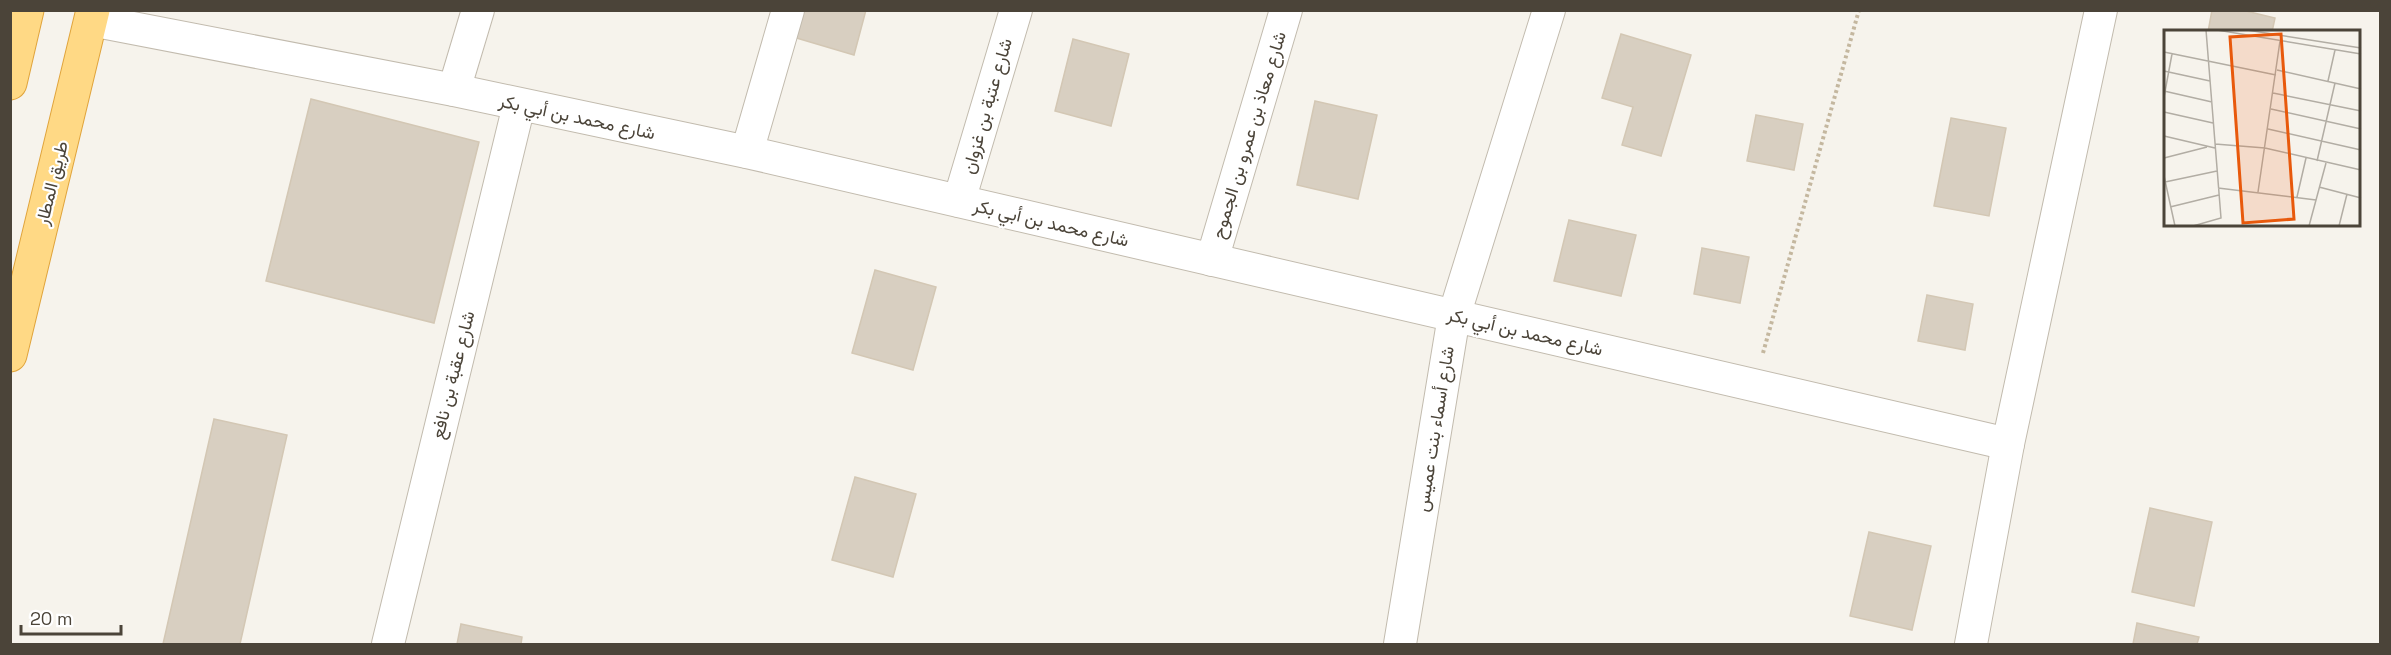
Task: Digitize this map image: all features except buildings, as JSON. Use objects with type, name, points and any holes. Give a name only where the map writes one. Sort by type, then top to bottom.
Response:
[{"type":"highway","points":[[10,83],[27,10]]},
{"type":"highway","name":"طريق المطار","points":[[10,355],[92,15]]},
{"type":"street","points":[[454,90],[478,10]]},
{"type":"street","points":[[747,152],[788,10]]},
{"type":"street","name":"شارع عتبة بن غزوان","points":[[959,201],[1016,10]]},
{"type":"street","name":"شارع معاذ بن عمرو بن الجموح","points":[[1212,260],[1286,10]]},
{"type":"street","name":"شارع أسماء بنت عميس","points":[[1400,645],[1454,316],[1549,10]]},
{"type":"street","points":[[1971,645],[2008,444],[2101,10]]},
{"type":"street","name":"شارع محمد بن أبي بكر","points":[[92,15],[747,152],[2008,444]]},
{"type":"street","name":"شارع عقبة بن نافع","points":[[388,645],[519,105]]},
{"type":"path","points":[[1754,385],[1859,10]]}]
